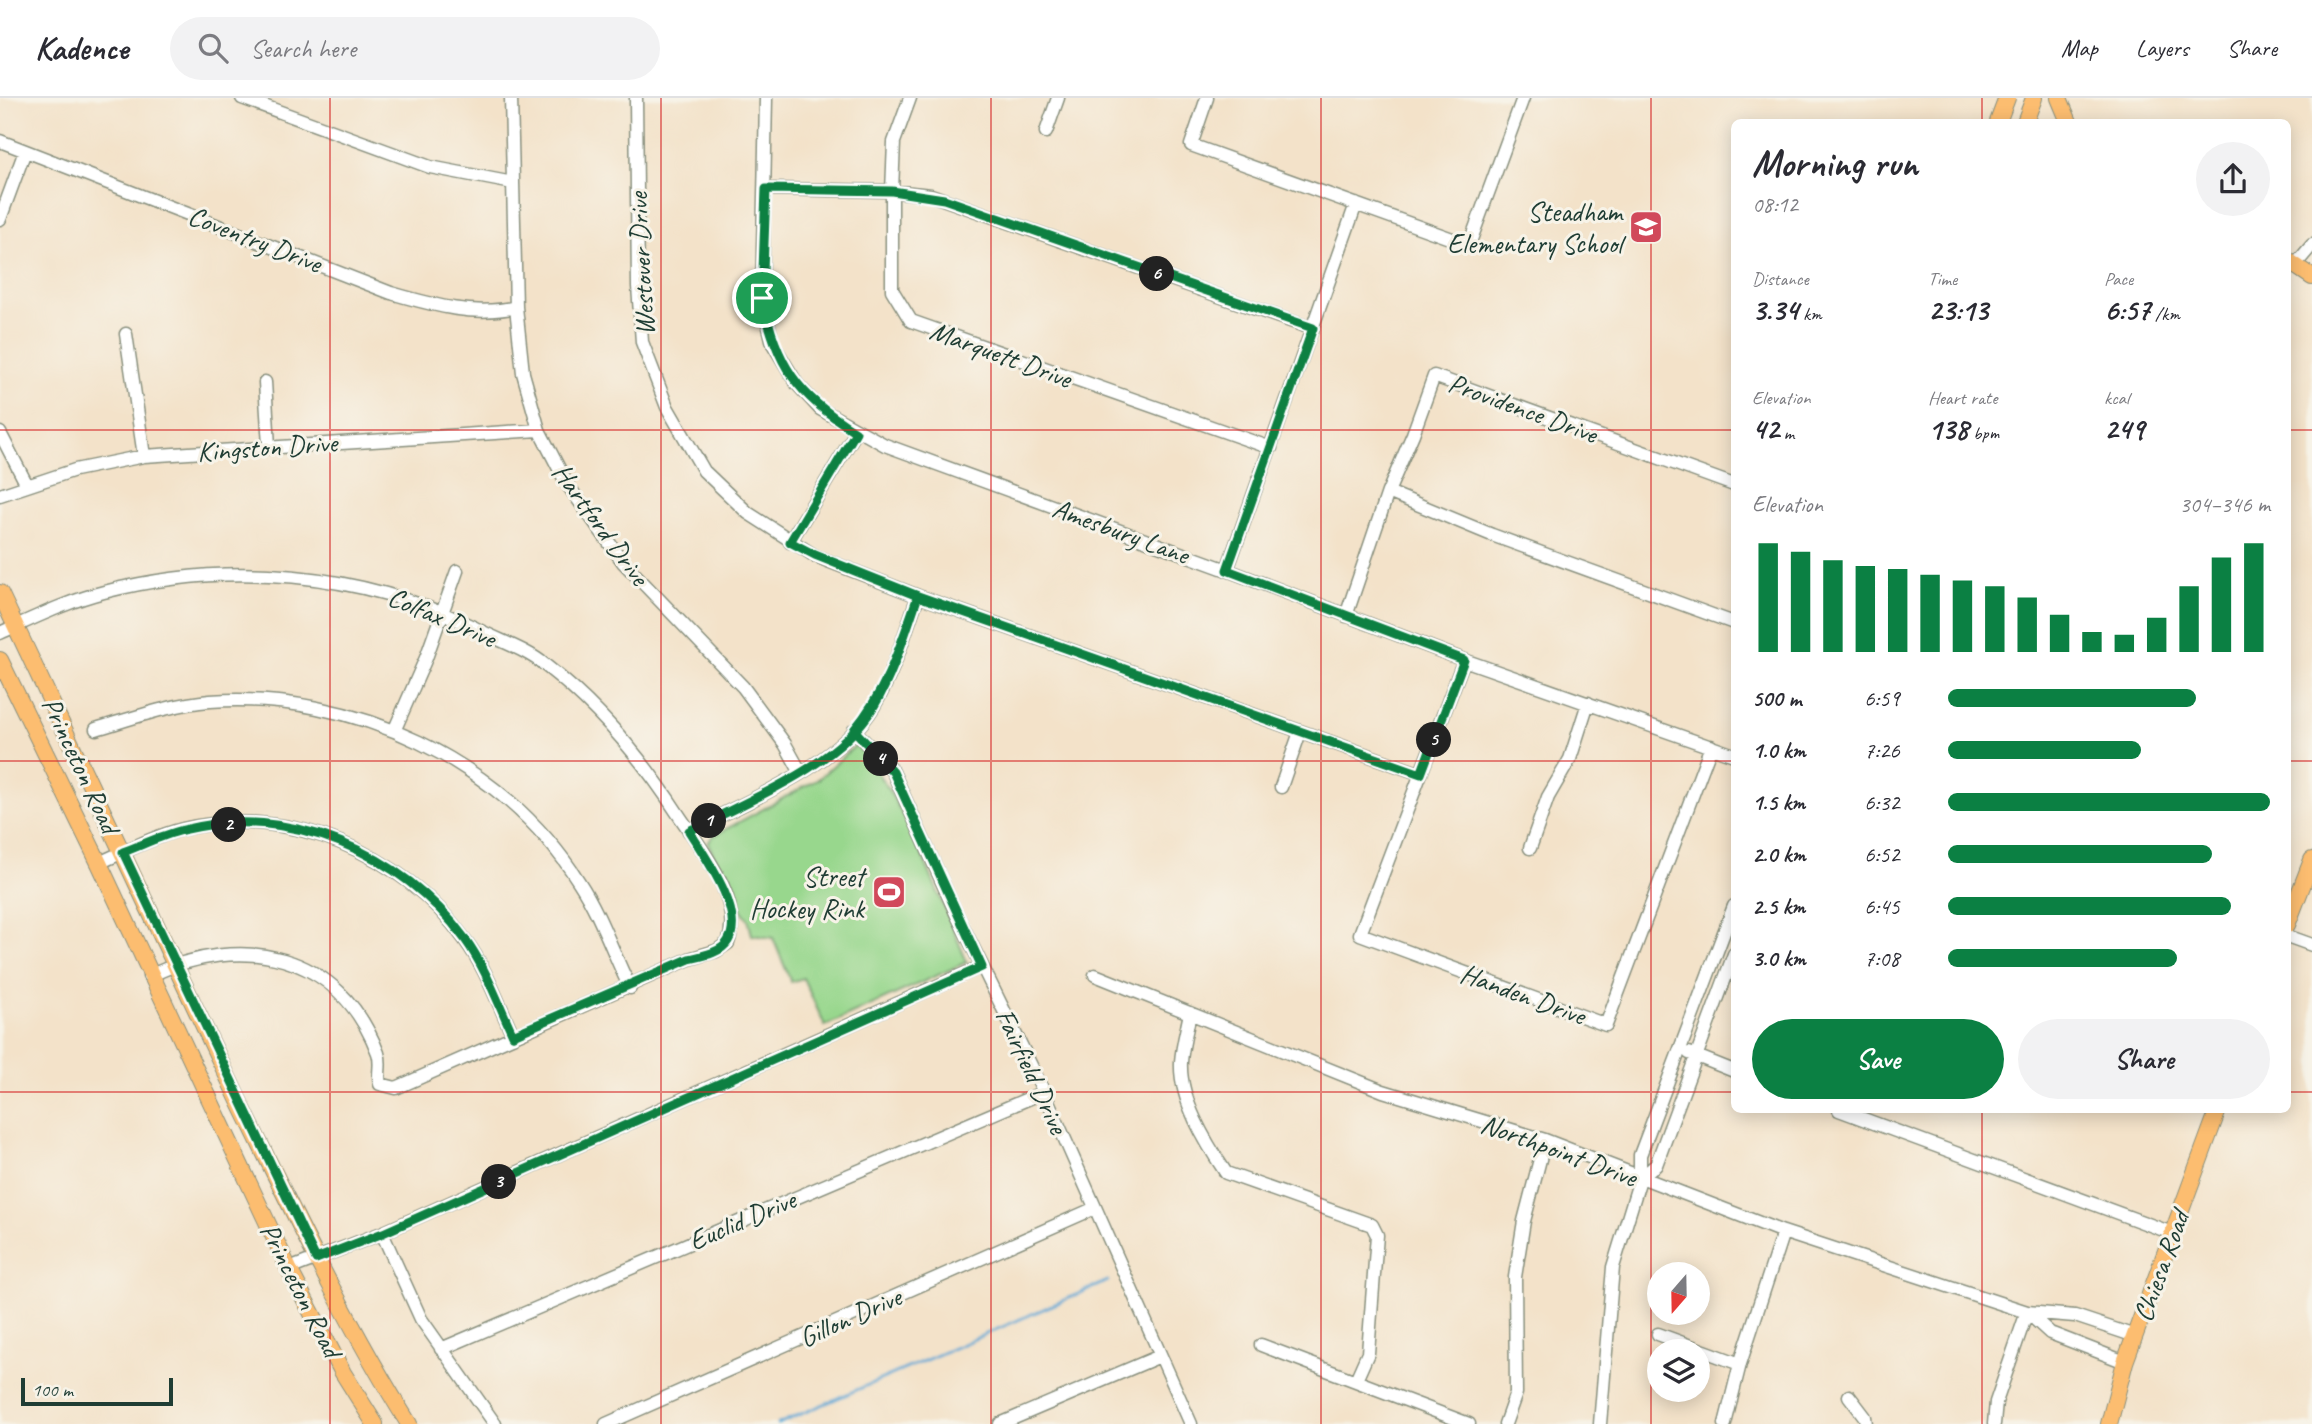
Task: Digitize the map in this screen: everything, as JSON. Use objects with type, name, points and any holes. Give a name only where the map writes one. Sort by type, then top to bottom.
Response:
[{"type":"main road","points":[[1999,119],[2007,98]]},
{"type":"main road","points":[[2026,119],[2034,98]]},
{"type":"main road","points":[[2059,98],[2068,119]]},
{"type":"main road","points":[[2292,262],[2312,277]]},
{"type":"main road","name":"Princeton Road","points":[[0,593],[174,965],[316,1259],[368,1359],[409,1424]]},
{"type":"main road","name":"Princeton Road","points":[[0,660],[99,863],[149,976],[289,1269],[343,1373],[375,1424]]},
{"type":"main road","points":[[2291,915],[2312,860]]},
{"type":"main road","points":[[197,1077],[223,1066]]},
{"type":"main road","name":"Chiesa Road","points":[[2109,1424],[2125,1362],[2217,1113]]},
{"type":"main road","points":[[343,1373],[368,1359]]},
{"type":"street","points":[[242,98],[430,167],[513,183]]},
{"type":"street","name":"Hartford Drive","points":[[510,98],[516,307],[523,373],[539,430],[567,484],[623,562],[743,687],[785,744],[801,773]]},
{"type":"street","name":"Westover Drive","points":[[636,98],[638,286],[642,342],[667,407],[704,471],[748,513],[790,542],[815,555],[918,596],[1421,774]]},
{"type":"street","name":"Amesbury Lane","points":[[766,98],[762,298],[773,344],[797,384],[820,409],[856,432],[886,446],[1227,570],[1464,660],[1731,754]]},
{"type":"street","name":"Marquett Drive","points":[[910,98],[894,142],[892,290],[911,321],[1271,447]]},
{"type":"street","points":[[1046,132],[1058,98]]},
{"type":"street","points":[[1207,98],[1191,145],[1469,245],[1523,98]]},
{"type":"street","name":"Coventry Drive","points":[[0,141],[391,293],[459,310],[493,312],[516,307]]},
{"type":"street","points":[[0,219],[25,151]]},
{"type":"street","points":[[766,189],[892,191],[944,199],[1313,328]]},
{"type":"street","points":[[1227,570],[1313,328],[1327,277],[1356,204]]},
{"type":"street","points":[[2292,262],[2312,245]]},
{"type":"street","points":[[125,334],[144,456]]},
{"type":"street","name":"Providence Drive","points":[[1346,616],[1388,492],[1434,376],[1731,484]]},
{"type":"street","points":[[265,382],[268,446]]},
{"type":"street","name":"Kingston Drive","points":[[0,495],[75,470],[144,456],[539,430]]},
{"type":"street","points":[[790,542],[856,432]]},
{"type":"street","points":[[0,433],[27,485]]},
{"type":"street","points":[[1388,492],[1492,535],[1731,622]]},
{"type":"street","points":[[395,729],[444,613],[457,571]]},
{"type":"street","name":"Colfax Drive","points":[[0,633],[103,592],[197,576],[247,574],[324,578],[357,585],[444,613],[543,663],[591,704],[632,748],[713,870],[729,907],[733,922],[728,943],[716,951],[689,959],[630,988]]},
{"type":"street","points":[[689,831],[801,773],[854,730],[872,708],[889,677],[918,596]]},
{"type":"street","points":[[1421,774],[1464,660]]},
{"type":"street","points":[[96,729],[206,701],[242,699],[313,706],[395,729],[481,780],[531,823],[580,884],[630,988],[513,1035],[396,1088],[380,1084],[379,1056],[359,1018],[341,993],[319,975],[299,965],[250,952],[229,953],[174,965],[149,976]]},
{"type":"street","points":[[1530,848],[1548,797],[1570,759],[1588,704]]},
{"type":"street","name":"Fairfield Drive","points":[[854,730],[893,772],[982,967],[1044,1092],[1093,1209],[1191,1424]]},
{"type":"street","points":[[1281,786],[1300,732]]},
{"type":"street","name":"Handen Drive","points":[[1421,774],[1360,934],[1606,1025],[1712,747]]},
{"type":"street","points":[[99,863],[182,830],[243,825],[287,827],[320,834],[360,850],[398,873],[450,920],[480,964],[513,1035]]},
{"type":"street","points":[[1600,1424],[1613,1267],[1640,1179],[1640,1155],[1731,914]]},
{"type":"street","points":[[2291,937],[2312,945]]},
{"type":"street","points":[[1640,1179],[1657,1165],[1731,962]]},
{"type":"street","points":[[289,1269],[383,1233],[982,967]]},
{"type":"street","name":"Northpoint Drive","points":[[1095,975],[1383,1091],[1545,1140],[1640,1179],[1783,1232],[2027,1312],[2075,1317],[2135,1336]]},
{"type":"street","points":[[1190,1013],[1181,1063],[1185,1094],[1214,1155],[1226,1173],[1371,1225],[1377,1235],[1368,1353],[1356,1380]]},
{"type":"street","points":[[1679,1050],[1731,1069]]},
{"type":"street","name":"Euclid Drive","points":[[441,1349],[1044,1092]]},
{"type":"street","points":[[1847,1113],[2172,1233]]},
{"type":"street","points":[[1505,1424],[1516,1393],[1515,1277],[1524,1221],[1545,1140]]},
{"type":"street","name":"Gillon Drive","points":[[606,1424],[1093,1209]]},
{"type":"street","points":[[1725,1424],[1740,1364],[1783,1232]]},
{"type":"street","points":[[383,1233],[421,1319],[495,1424]]},
{"type":"street","points":[[1994,1424],[1996,1402],[2027,1312]]},
{"type":"street","name":"Northpoint Drive","points":[[2027,1312],[2050,1333],[2125,1362]]},
{"type":"street","points":[[1658,1334],[1740,1364]]},
{"type":"street","points":[[1261,1345],[1469,1424]]},
{"type":"street","points":[[1000,1424],[1160,1356]]},
{"type":"street","points":[[1849,1395],[1866,1417],[1866,1424]]},
{"type":"green space","points":[[856,745],[875,769],[906,821],[967,962],[825,1026],[803,978],[791,982],[773,938],[752,935],[748,919],[735,901],[708,843],[713,836],[817,780]]},
{"type":"waterway","points":[[778,1424],[1108,1281]]},
{"type":"place","name":"Steadham Elementary School","points":[[1646,227]]},
{"type":"place","name":"Street Hockey Rink","points":[[889,892]]},
{"type":"route","points":[[762,298],[766,189],[892,191],[944,199],[1313,328],[1227,570],[1464,660],[1421,774],[918,596],[889,677],[872,708],[854,730],[893,772],[982,967],[383,1233],[316,1259],[174,965],[123,852],[182,830],[243,825],[287,827],[320,834],[360,850],[398,873],[450,920],[480,964],[513,1035],[630,988],[689,959],[716,951],[728,943],[733,922],[729,907],[713,870],[689,831],[801,773],[854,730],[872,708],[889,677],[918,596],[815,555],[790,542],[856,432],[820,409],[797,384],[773,344],[762,298]]}]
